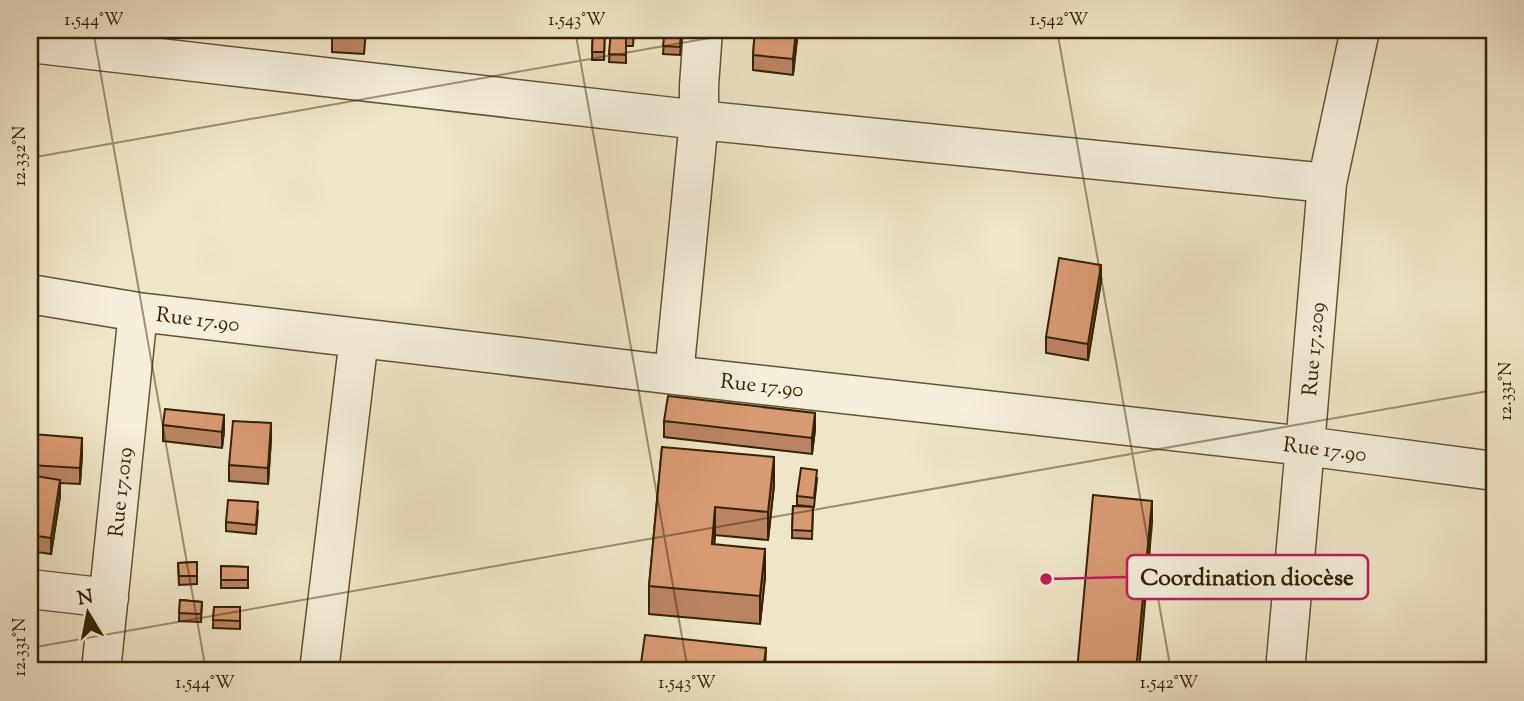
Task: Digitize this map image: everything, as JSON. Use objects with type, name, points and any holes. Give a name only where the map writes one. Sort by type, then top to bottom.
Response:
[{"type":"street","points":[[674,375],[699,120],[704,30]]},
{"type":"street","name":"Rue 17.209","points":[[1284,671],[1306,446],[1327,183],[1360,30]]},
{"type":"street","points":[[30,43],[699,120],[1327,183]]},
{"type":"street","name":"Rue 17.90","points":[[30,294],[138,312],[1306,446],[1494,471]]},
{"type":"street","name":"Rue 17.019","points":[[101,671],[138,312]]},
{"type":"street","points":[[319,671],[359,338]]},
{"type":"street","points":[[30,589],[109,598]]},
{"type":"building","points":[[332,30],[365,30],[364,38],[332,37]]},
{"type":"building","points":[[593,30],[605,30],[604,52],[592,52]]},
{"type":"building","points":[[611,30],[633,30],[633,38],[626,38],[626,55],[609,54]]},
{"type":"building","points":[[665,30],[681,30],[680,47],[663,46]]},
{"type":"building","points":[[755,30],[796,30],[793,59],[753,55]]},
{"type":"building","points":[[1059,258],[1101,265],[1088,344],[1046,337]]},
{"type":"building","points":[[668,396],[815,413],[812,438],[664,421]]},
{"type":"building","points":[[165,409],[224,415],[222,432],[163,425]]},
{"type":"building","points":[[233,421],[271,423],[268,468],[229,465]]},
{"type":"building","points":[[32,434],[82,438],[80,468],[30,465]]},
{"type":"building","points":[[662,447],[774,457],[768,512],[715,507],[712,544],[765,549],[760,596],[649,586]]},
{"type":"building","points":[[801,468],[817,470],[814,498],[797,496]]},
{"type":"building","points":[[30,475],[60,480],[51,538],[30,535]]},
{"type":"building","points":[[1093,495],[1152,501],[1136,671],[1077,671]]},
{"type":"building","points":[[228,500],[258,502],[256,525],[226,522]]},
{"type":"building","points":[[793,506],[813,507],[812,531],[792,530]]},
{"type":"building","points":[[197,562],[197,576],[179,576],[178,563]]},
{"type":"building","points":[[221,566],[248,567],[248,580],[221,580]]},
{"type":"building","points":[[180,600],[202,602],[201,614],[179,613]]},
{"type":"building","points":[[214,607],[240,607],[240,621],[213,620]]},
{"type":"building","points":[[645,635],[766,648],[763,671],[722,671],[641,663]]},
{"type":"place","name":"Coordination diocèse","points":[[1046,579]]}]
